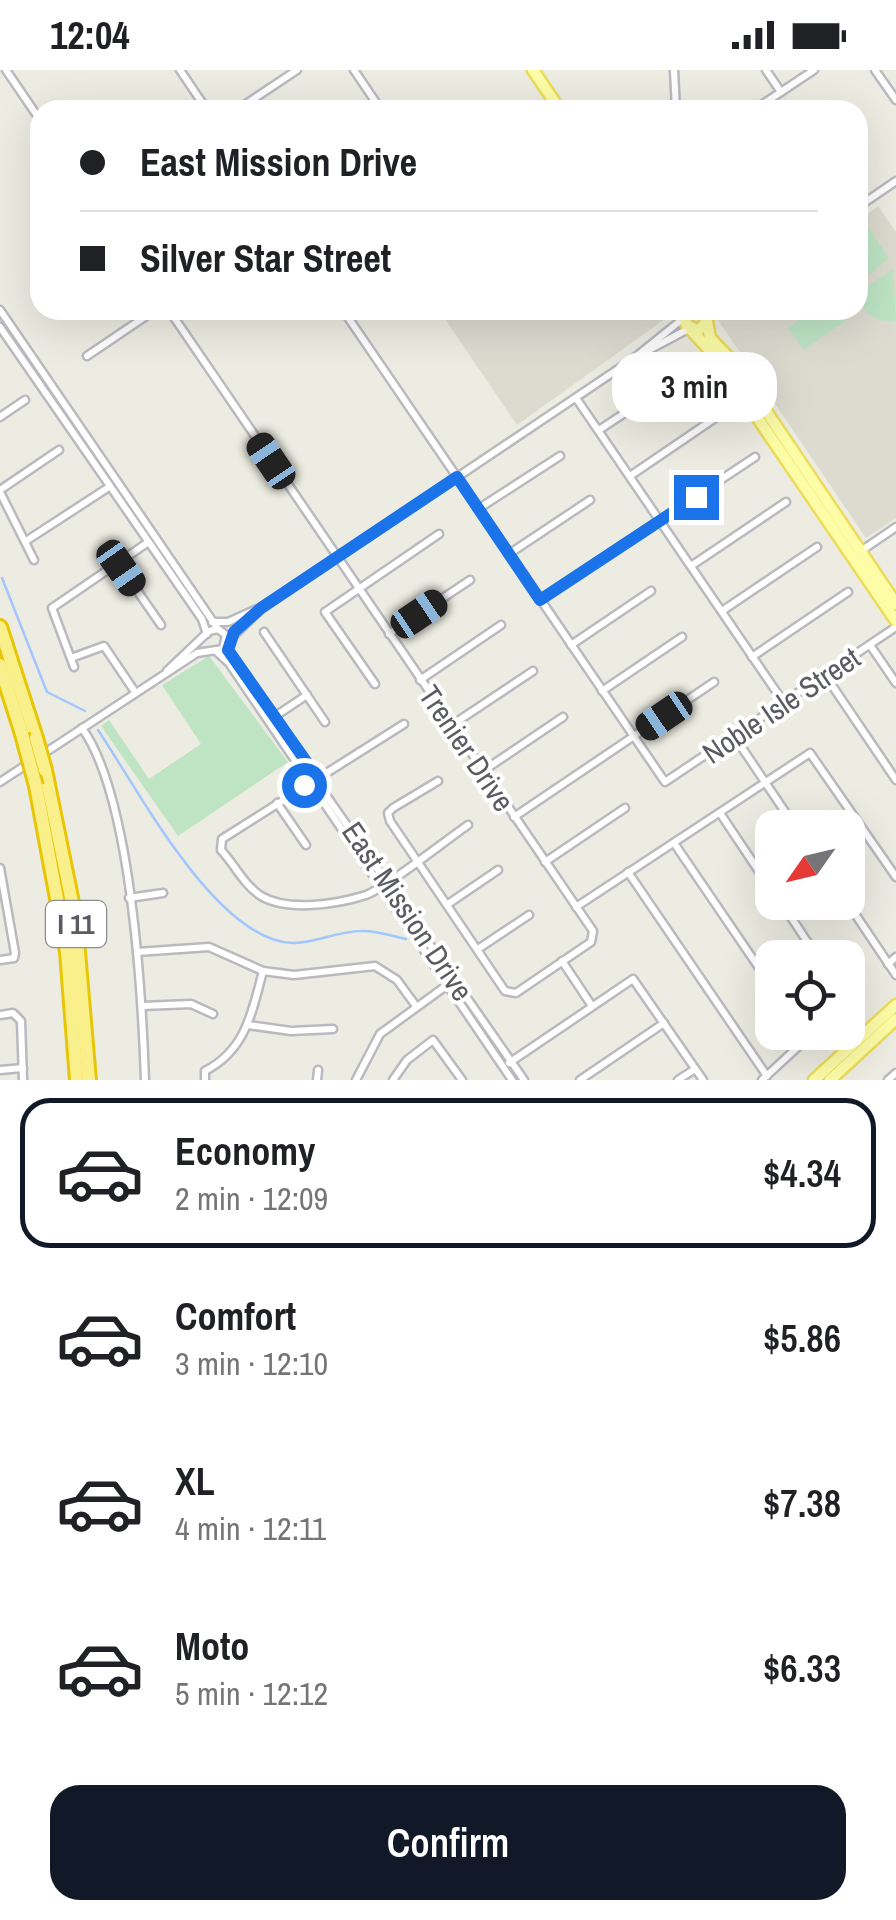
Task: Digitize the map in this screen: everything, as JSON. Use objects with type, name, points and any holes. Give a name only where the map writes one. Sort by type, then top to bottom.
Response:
[{"type":"highway","name":"I 11","points":[[0,627],[29,736],[68,952],[77,1080]]},
{"type":"highway","name":"I 11","points":[[0,665],[45,770],[75,917],[89,1080]]},
{"type":"main road","points":[[533,70],[553,100]]},
{"type":"main road","points":[[689,320],[896,604]]},
{"type":"main road","points":[[690,320],[702,330],[706,320]]},
{"type":"main road","points":[[708,320],[710,338],[740,372],[857,554],[896,624]]},
{"type":"main road","points":[[814,1080],[896,1005]]},
{"type":"main road","points":[[830,1080],[896,1019]]},
{"type":"street","points":[[6,70],[30,105]]},
{"type":"street","points":[[180,70],[200,100]]},
{"type":"street","points":[[251,100],[297,70]]},
{"type":"street","points":[[354,70],[374,100]]},
{"type":"street","points":[[674,70],[676,100]]},
{"type":"street","points":[[766,70],[781,92]]},
{"type":"street","points":[[769,100],[814,70]]},
{"type":"street","points":[[875,70],[896,100]]},
{"type":"street","points":[[0,86],[12,78]]},
{"type":"street","points":[[868,199],[896,181]]},
{"type":"street","points":[[0,313],[200,616],[206,636]]},
{"type":"street","points":[[87,356],[140,320]]},
{"type":"street","name":"Trenier Drive","points":[[176,320],[596,937],[562,960]]},
{"type":"street","points":[[350,320],[633,737]]},
{"type":"street","points":[[167,671],[217,627],[259,609],[337,558],[685,320]]},
{"type":"street","points":[[0,328],[109,487],[217,627]]},
{"type":"street","points":[[599,430],[694,366]]},
{"type":"street","points":[[576,397],[784,702]]},
{"type":"street","points":[[0,417],[25,400]]},
{"type":"street","points":[[630,476],[724,412]]},
{"type":"street","points":[[34,560],[0,491],[59,450]]},
{"type":"street","points":[[478,509],[560,456]]},
{"type":"street","points":[[540,600],[756,457]]},
{"type":"street","points":[[26,541],[109,487]]},
{"type":"street","points":[[509,554],[590,500]]},
{"type":"street","points":[[691,566],[786,502]]},
{"type":"street","points":[[857,554],[896,527]]},
{"type":"street","points":[[375,684],[325,612],[439,534]]},
{"type":"street","points":[[74,667],[52,608],[151,540]]},
{"type":"street","points":[[722,611],[817,547]]},
{"type":"street","points":[[118,563],[161,626]]},
{"type":"street","points":[[389,634],[470,580]]},
{"type":"street","points":[[571,645],[652,591]]},
{"type":"street","points":[[752,656],[848,592]]},
{"type":"street","points":[[0,782],[167,671],[200,651],[214,650],[227,643],[259,609]]},
{"type":"street","name":"Noble Isle Street","points":[[633,737],[665,782],[896,624]]},
{"type":"street","points":[[420,680],[502,625]]},
{"type":"street","name":"East Mission Drive","points":[[217,627],[230,657],[387,880],[451,982]]},
{"type":"street","points":[[264,632],[326,722]]},
{"type":"street","name":"East Mission Drive","points":[[206,636],[271,719]]},
{"type":"street","points":[[602,691],[682,637]]},
{"type":"street","points":[[870,645],[896,683]]},
{"type":"street","points":[[71,658],[104,646],[135,692]]},
{"type":"street","points":[[452,726],[533,671]]},
{"type":"street","points":[[824,675],[896,780]]},
{"type":"street","points":[[514,817],[714,682]]},
{"type":"street","points":[[271,719],[307,694]]},
{"type":"street","points":[[483,771],[564,717]]},
{"type":"street","points":[[404,724],[313,779],[218,844],[247,885],[283,904],[309,906],[364,896],[468,825]]},
{"type":"street","points":[[82,728],[100,758],[129,898],[142,1006],[145,1080]]},
{"type":"street","points":[[734,736],[784,810]]},
{"type":"street","points":[[576,908],[810,753],[896,878]]},
{"type":"street","name":"East Mission Drive","points":[[313,779],[380,886],[507,1064],[524,1080]]},
{"type":"street","points":[[438,780],[388,813],[417,859],[510,994],[562,960],[592,1006]]},
{"type":"street","points":[[278,804],[306,845]]},
{"type":"street","points":[[545,862],[625,808]]},
{"type":"street","points":[[720,813],[755,865]]},
{"type":"street","points":[[674,843],[755,962]]},
{"type":"street","points":[[0,868],[14,958],[0,960]]},
{"type":"street","points":[[448,904],[498,870]]},
{"type":"street","points":[[628,872],[764,1078],[792,1050]]},
{"type":"street","points":[[129,898],[163,892]]},
{"type":"street","points":[[478,948],[529,914]]},
{"type":"street","points":[[859,920],[896,975]]},
{"type":"street","points":[[137,952],[200,946],[262,971],[303,975],[375,966],[397,980],[416,1006]]},
{"type":"street","points":[[888,964],[896,957]]},
{"type":"street","points":[[205,1080],[205,1071],[231,1053],[248,1024],[262,971]]},
{"type":"street","points":[[507,1064],[633,978],[703,1080]]},
{"type":"street","points":[[356,1080],[380,1034],[451,982]]},
{"type":"street","points":[[142,1006],[191,1004],[213,1014]]},
{"type":"street","points":[[0,1015],[19,1015],[23,1080]]},
{"type":"street","points":[[248,1024],[291,1031],[333,1029]]},
{"type":"street","points":[[580,1080],[664,1024]]},
{"type":"street","points":[[394,1080],[406,1060],[433,1040],[462,1080]]},
{"type":"street","name":"East Mission Drive","points":[[507,1064],[512,1080]]},
{"type":"street","points":[[0,1070],[23,1068]]},
{"type":"street","points":[[678,1080],[695,1069]]},
{"type":"street","points":[[318,1070],[318,1080]]},
{"type":"street","points":[[888,1080],[896,1073]]},
{"type":"shaded area","points":[[878,206],[896,232],[896,518],[866,538],[718,320],[868,320],[868,214]]},
{"type":"shaded area","points":[[446,320],[664,320],[517,425]]},
{"type":"green space","points":[[868,227],[889,258],[868,276]]},
{"type":"green space","points":[[893,269],[896,321],[882,321],[868,312],[868,286]]},
{"type":"green space","points":[[800,320],[847,320],[804,350],[788,328]]},
{"type":"green space","points":[[209,656],[288,762],[178,836],[101,726],[109,720],[149,779],[201,744],[162,685]]},
{"type":"waterway","points":[[2,578],[47,692],[85,711]]},
{"type":"waterway","points":[[98,730],[182,858],[236,917],[264,936],[293,943],[361,931],[406,939]]},
{"type":"route","points":[[304,785],[317,777],[228,650],[227,642],[234,632],[261,608],[457,477],[540,600],[696,497]]}]
